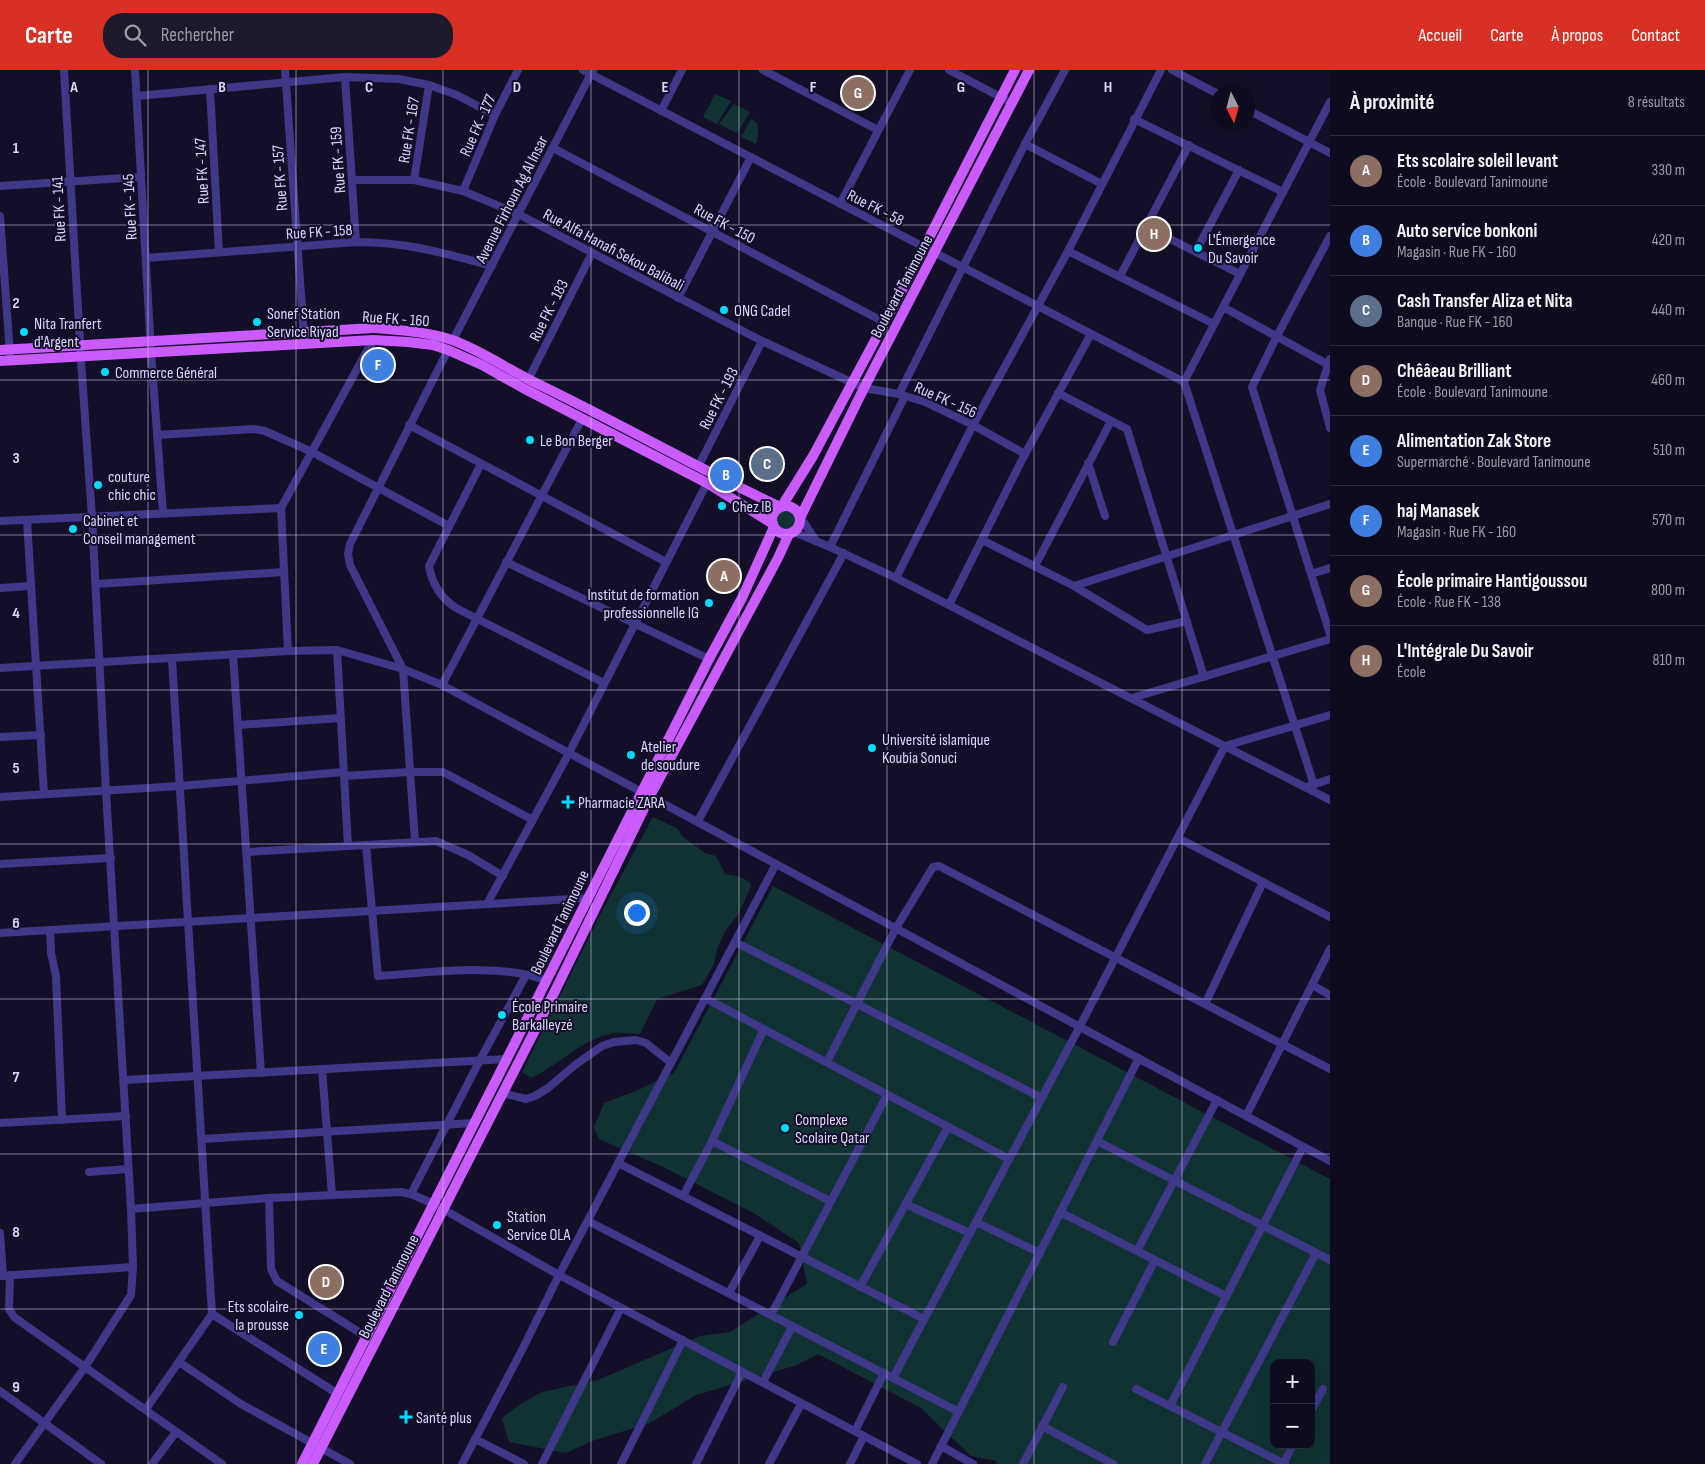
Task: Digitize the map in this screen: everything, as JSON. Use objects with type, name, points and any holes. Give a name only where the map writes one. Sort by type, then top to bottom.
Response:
[{"type":"main road","name":"Boulevard Tanimoune","points":[[781,506],[813,456],[1015,70]]},
{"type":"main road","name":"Boulevard Tanimoune","points":[[801,517],[864,388],[1029,70]]},
{"type":"main road","name":"Rue FK - 160","points":[[5,355],[151,347],[374,328],[417,332],[434,340],[492,358],[528,380],[592,410],[698,467],[781,506]]},
{"type":"main road","name":"Rue FK - 160","points":[[151,347],[305,344],[373,340],[408,342],[434,340]]},
{"type":"main road","name":"Rue FK - 160","points":[[450,345],[482,365],[582,419],[707,483],[773,525]]},
{"type":"main road","points":[[787,505],[796,508],[801,517],[800,526],[792,533],[782,534],[773,525],[773,514],[781,506],[787,505]]},
{"type":"main road","name":"Boulevard Tanimoune","points":[[313,1464],[316,1446],[338,1394],[367,1337],[502,1093],[554,993],[709,659],[742,598],[773,525]]},
{"type":"main road","name":"Boulevard Tanimoune","points":[[302,1464],[316,1446],[439,1207],[474,1123],[588,898],[792,533]]},
{"type":"street","name":"Rue FK - 141","points":[[15,1464],[85,1367],[131,1295],[133,1267],[96,584],[64,70]]},
{"type":"street","name":"Rue FK - 145","points":[[135,70],[151,347],[163,513]]},
{"type":"street","name":"Rue FK - 157","points":[[285,70],[305,344]]},
{"type":"street","name":"Rue FK - 177","points":[[463,191],[495,115],[518,70]]},
{"type":"street","points":[[661,111],[682,70]]},
{"type":"street","points":[[763,70],[773,72],[878,130]]},
{"type":"street","points":[[840,204],[910,70]]},
{"type":"street","points":[[949,70],[1012,103]]},
{"type":"street","points":[[830,546],[963,267],[1065,70]]},
{"type":"street","points":[[896,578],[973,425],[1068,251],[1134,119],[1161,70]]},
{"type":"street","points":[[1172,70],[1210,90]]},
{"type":"street","name":"Rue FK - 58","points":[[589,71],[661,111],[1184,382]]},
{"type":"street","name":"Avenue Firhoun Ag Al Insar","points":[[403,669],[350,565],[348,554],[350,544],[409,425],[552,148],[589,71]]},
{"type":"street","points":[[137,96],[345,77],[399,79],[430,84],[457,95],[495,115]]},
{"type":"street","name":"Rue FK - 159","points":[[345,77],[356,242]]},
{"type":"street","name":"Rue FK - 167","points":[[414,180],[430,84]]},
{"type":"street","name":"Rue FK - 147","points":[[210,89],[219,252]]},
{"type":"street","points":[[1314,785],[1184,382],[1330,102]]},
{"type":"street","points":[[1255,114],[1330,152]]},
{"type":"street","points":[[1134,119],[1283,192]]},
{"type":"street","points":[[1025,144],[1102,184]]},
{"type":"street","points":[[1120,276],[1189,145]]},
{"type":"street","name":"Rue FK - 150","points":[[552,148],[884,322]]},
{"type":"street","points":[[678,298],[751,157]]},
{"type":"street","points":[[1196,251],[1239,170]]},
{"type":"street","points":[[0,186],[141,177]]},
{"type":"street","name":"Rue Alfa Hanafi Sekou Balibali","points":[[352,180],[414,180],[463,191],[518,214],[762,342],[852,383]]},
{"type":"street","points":[[0,216],[5,355]]},
{"type":"street","points":[[1146,226],[1240,274]]},
{"type":"street","points":[[1330,236],[1277,336],[1252,389],[1330,634]]},
{"type":"street","name":"Rue FK - 158","points":[[146,258],[356,242],[384,242],[416,246],[492,266]]},
{"type":"street","points":[[1068,251],[1214,324]]},
{"type":"street","name":"Rue FK - 183","points":[[528,380],[592,253]]},
{"type":"street","points":[[1223,307],[1329,361],[1320,394],[1330,428]]},
{"type":"street","points":[[949,605],[1025,454],[1091,334]]},
{"type":"street","points":[[288,651],[280,508],[373,340]]},
{"type":"street","name":"Rue FK - 193","points":[[698,467],[762,342]]},
{"type":"street","name":"Rue FK - 156","points":[[852,383],[864,388],[902,395],[925,402],[973,425],[1025,454]]},
{"type":"street","points":[[1058,393],[1127,429],[1204,677]]},
{"type":"street","points":[[442,685],[582,419]]},
{"type":"street","points":[[1035,566],[1111,421]]},
{"type":"street","points":[[409,425],[666,562]]},
{"type":"street","points":[[157,435],[259,430],[312,452],[449,526]]},
{"type":"street","points":[[1088,463],[1105,516]]},
{"type":"street","points":[[481,464],[429,566],[431,575],[444,599],[456,608],[604,683]]},
{"type":"street","points":[[487,904],[569,752],[707,483]]},
{"type":"street","points":[[1074,586],[1330,504]]},
{"type":"street","points":[[0,522],[280,508]]},
{"type":"street","points":[[801,517],[816,541]]},
{"type":"street","points":[[27,520],[44,794]]},
{"type":"street","points":[[792,533],[830,546],[896,578],[1330,800]]},
{"type":"street","points":[[982,540],[1074,586],[1147,630],[1187,621]]},
{"type":"street","points":[[698,821],[844,553]]},
{"type":"street","points":[[506,562],[709,659]]},
{"type":"street","points":[[1311,574],[1330,568]]},
{"type":"street","points":[[96,584],[284,572]]},
{"type":"street","points":[[0,588],[31,586]]},
{"type":"street","points":[[1132,698],[1330,639]]},
{"type":"street","points":[[337,650],[348,846]]},
{"type":"street","points":[[0,668],[288,651],[337,650],[403,669],[442,685],[569,752],[1330,1161]]},
{"type":"street","points":[[233,654],[261,1073]]},
{"type":"street","points":[[146,1409],[212,1314],[172,658]]},
{"type":"street","points":[[403,669],[415,842]]},
{"type":"street","points":[[893,1378],[1226,746],[1330,715]]},
{"type":"street","points":[[238,725],[340,718]]},
{"type":"street","points":[[0,738],[41,735]]},
{"type":"street","points":[[0,797],[343,774],[443,772],[532,820]]},
{"type":"street","points":[[1305,787],[1330,779]]},
{"type":"street","points":[[1178,838],[1330,917]]},
{"type":"street","points":[[247,852],[436,841],[468,855],[503,876]]},
{"type":"street","points":[[366,845],[378,976],[471,971],[526,975],[547,982]]},
{"type":"street","points":[[0,864],[110,858]]},
{"type":"street","points":[[462,1464],[559,1275],[776,864]]},
{"type":"street","points":[[827,1062],[896,928],[933,867],[938,866],[1330,1069]]},
{"type":"street","points":[[1205,1004],[1263,882]]},
{"type":"street","points":[[0,933],[588,898]]},
{"type":"street","points":[[50,930],[51,953],[56,976],[62,1120]]},
{"type":"street","points":[[735,942],[1042,1098]]},
{"type":"street","points":[[1246,1116],[1330,949]]},
{"type":"street","points":[[411,1194],[526,975]]},
{"type":"street","points":[[1312,985],[1330,995]]},
{"type":"street","points":[[705,998],[1009,1159]]},
{"type":"street","points":[[683,1196],[712,1141],[764,1029]]},
{"type":"street","points":[[502,1093],[526,1098],[534,1096],[548,1088],[575,1065],[602,1046],[614,1042],[636,1040],[646,1043],[671,1063]]},
{"type":"street","points":[[124,1080],[507,1058]]},
{"type":"street","points":[[932,1464],[1139,1058]]},
{"type":"street","points":[[322,1069],[332,1195]]},
{"type":"street","points":[[771,1315],[887,1095]]},
{"type":"street","points":[[1137,1251],[1217,1100]]},
{"type":"street","points":[[0,1123],[126,1116]]},
{"type":"street","points":[[202,1139],[474,1123]]},
{"type":"street","points":[[860,1287],[948,1126]]},
{"type":"street","points":[[712,1141],[830,1201]]},
{"type":"street","points":[[1097,1141],[1330,1260]]},
{"type":"street","points":[[1170,1406],[1303,1147]]},
{"type":"street","points":[[618,1163],[924,1319]]},
{"type":"street","points":[[89,1172],[128,1169]]},
{"type":"street","points":[[131,1209],[270,1198],[401,1192],[411,1194],[439,1207],[559,1275],[917,1464]]},
{"type":"street","points":[[270,1198],[271,1268],[277,1281],[367,1337]]},
{"type":"street","points":[[905,1204],[970,1233]]},
{"type":"street","points":[[1060,1212],[1226,1296]]},
{"type":"street","points":[[588,1220],[959,1412]]},
{"type":"street","points":[[976,1222],[1040,1253]]},
{"type":"street","points":[[0,1233],[4,1276],[11,1314],[222,1464]]},
{"type":"street","points":[[729,1293],[760,1236]]},
{"type":"street","points":[[1205,1464],[1316,1253]]},
{"type":"street","points":[[1113,1342],[1155,1260]]},
{"type":"street","points":[[4,1276],[133,1267]]},
{"type":"street","points":[[542,1464],[621,1308]]},
{"type":"street","points":[[212,1314],[338,1394]]},
{"type":"street","points":[[763,1382],[792,1326]]},
{"type":"street","points":[[621,1464],[683,1340]]},
{"type":"street","points":[[179,1362],[241,1404],[350,1464]]},
{"type":"street","points":[[696,1464],[742,1372]]},
{"type":"street","points":[[855,1431],[884,1373]]},
{"type":"street","points":[[1023,1464],[1063,1387]]},
{"type":"street","points":[[1136,1389],[1284,1464],[1291,1449]]},
{"type":"street","points":[[1315,1404],[1323,1390]]},
{"type":"street","points":[[0,1391],[101,1464]]},
{"type":"street","points":[[769,1464],[801,1404]]},
{"type":"street","points":[[1042,1426],[1113,1464]]},
{"type":"street","points":[[152,1464],[176,1432]]},
{"type":"street","points":[[850,1464],[864,1436]]},
{"type":"street","points":[[475,1439],[524,1464]]},
{"type":"street","points":[[941,1446],[973,1464]]},
{"type":"green space","points":[[715,94],[731,101],[717,124],[703,117]]},
{"type":"green space","points":[[734,104],[750,112],[737,133],[719,124]]},
{"type":"green space","points":[[751,119],[757,123],[758,134],[756,144],[741,137]]},
{"type":"green space","points":[[787,509],[797,516],[798,520],[791,530],[787,531],[777,524],[776,520],[783,510]]},
{"type":"green space","points":[[653,817],[678,829],[682,836],[705,853],[716,856],[725,874],[737,876],[750,882],[751,886],[739,913],[725,931],[717,950],[714,964],[702,985],[657,999],[640,1034],[616,1033],[593,1040],[531,1078],[522,1072],[601,913]]},
{"type":"green space","points":[[773,886],[1330,1179],[1330,1464],[997,1464],[996,1461],[971,1456],[921,1408],[818,1354],[797,1365],[696,1395],[650,1423],[592,1441],[566,1453],[509,1442],[502,1418],[519,1405],[542,1392],[598,1380],[700,1336],[730,1332],[807,1284],[799,1243],[752,1212],[663,1167],[599,1139],[594,1127],[604,1103],[636,1091],[674,1073]]},
{"type":"place","name":"École primaire Hantigoussou","points":[[858,93]]},
{"type":"place","name":"L'Intégrale Du Savoir","points":[[1154,234]]},
{"type":"place","name":"L'Émergence Du Savoir","points":[[1198,248]]},
{"type":"place","name":"ONG Cadel","points":[[724,310]]},
{"type":"place","name":"Sonef Station Service Riyad","points":[[257,322]]},
{"type":"place","name":"Nita Tranfert d'Argent","points":[[24,332]]},
{"type":"place","name":"haj Manasek","points":[[378,365]]},
{"type":"place","name":"Commerce Général","points":[[105,372]]},
{"type":"place","name":"Le Bon Berger","points":[[530,440]]},
{"type":"place","name":"Cash Transfer Aliza et Nita","points":[[767,464]]},
{"type":"place","name":"Auto service bonkoni","points":[[726,475]]},
{"type":"place","name":"couture chic chic","points":[[98,485]]},
{"type":"place","name":"Chez IB","points":[[722,506]]},
{"type":"place","name":"Cabinet et Conseil management","points":[[73,529]]},
{"type":"place","name":"Ets scolaire soleil levant","points":[[724,576]]},
{"type":"place","name":"Institut de formation professionnelle IG","points":[[709,603]]},
{"type":"place","name":"Université islamique Koubia Sonuci","points":[[872,748]]},
{"type":"place","name":"Atelier de soudure","points":[[631,755]]},
{"type":"place","name":"Pharmacie ZARA","points":[[568,802]]},
{"type":"place","name":"École Primaire Barkalleyzé","points":[[502,1015]]},
{"type":"place","name":"Complexe Scolaire Qatar","points":[[785,1128]]},
{"type":"place","name":"Station Service OLA","points":[[497,1225]]},
{"type":"place","name":"Chêâeau Brilliant","points":[[326,1282]]},
{"type":"place","name":"Ets scolaire la prousse","points":[[299,1315]]},
{"type":"place","name":"Alimentation Zak Store","points":[[324,1349]]},
{"type":"place","name":"Santé plus","points":[[406,1417]]}]
